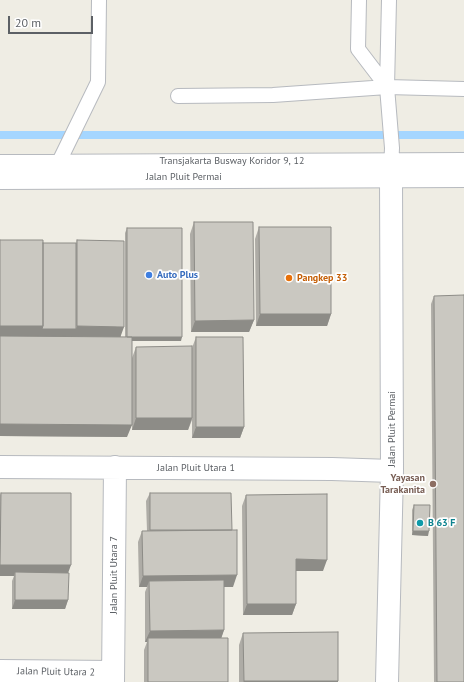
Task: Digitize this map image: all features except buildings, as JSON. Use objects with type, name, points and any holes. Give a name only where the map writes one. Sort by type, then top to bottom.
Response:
[{"type":"street","name":"Jalan Pluit Permai","points":[[387,682],[392,471],[391,161]]},
{"type":"street","name":"Jalan Pluit Permai","points":[[0,178],[55,170],[391,161],[464,176]]},
{"type":"street","name":"Jalan Pluit Utara 1","points":[[0,467],[332,469],[392,471]]},
{"type":"street","name":"Jalan Pluit Utara 7","points":[[113,677],[115,467]]},
{"type":"street","name":"Jalan Pluit Utara 2","points":[[0,671],[113,677]]},
{"type":"lane","points":[[0,162],[55,170],[98,82],[99,0]]},
{"type":"lane","points":[[359,0],[358,49],[388,87]]},
{"type":"lane","name":"Jalan Pluit Permai","points":[[389,0],[388,87],[391,161]]},
{"type":"lane","points":[[178,96],[273,95],[388,87],[464,89]]},
{"type":"lane","points":[[391,161],[464,160]]},
{"type":"waterway","points":[[0,135],[464,135]]},
{"type":"place","name":"Auto Plus","points":[[149,275]]},
{"type":"place","name":"Pangkep 33","points":[[289,278]]},
{"type":"place","name":"Yayasan Tarakanita","points":[[433,484]]},
{"type":"place","name":"B 63 F","points":[[420,523]]}]
